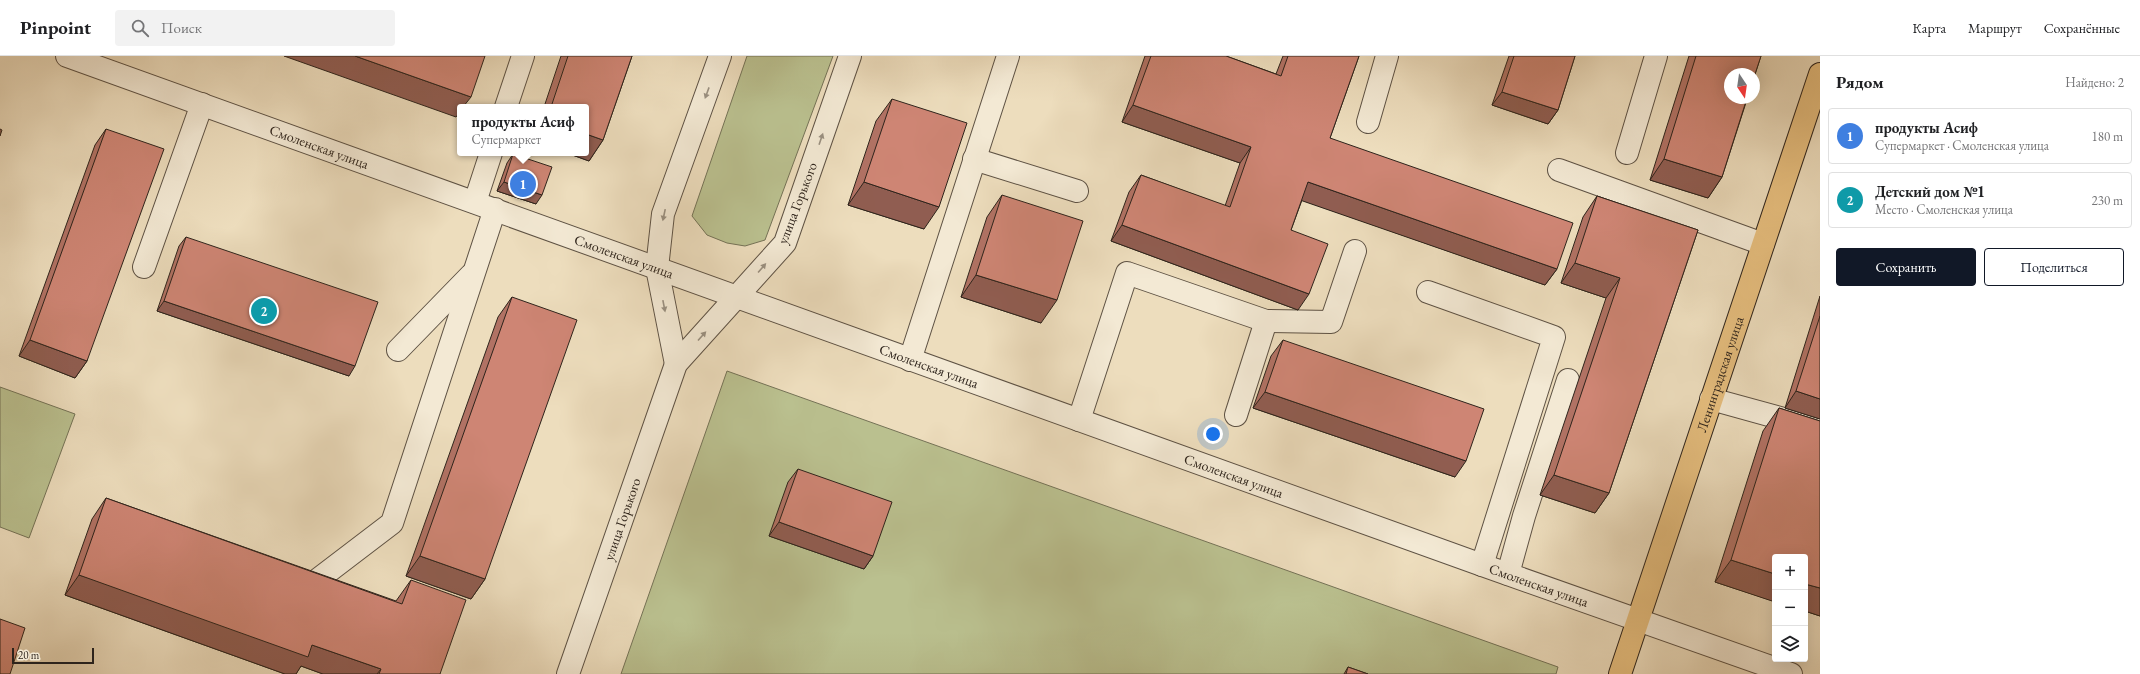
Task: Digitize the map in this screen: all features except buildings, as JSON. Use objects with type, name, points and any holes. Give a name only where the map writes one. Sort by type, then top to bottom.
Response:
[{"type":"main road","name":"Ленинградская улица","points":[[1620,674],[1762,244],[1820,74]]},
{"type":"street","name":"Смоленская улица","points":[[67,56],[495,209],[737,298],[1791,674]]},
{"type":"street","points":[[507,104],[523,56]]},
{"type":"street","points":[[676,364],[657,268],[663,214],[720,56]]},
{"type":"street","name":"улица Горького","points":[[568,674],[676,364],[785,243],[850,56]]},
{"type":"street","points":[[910,360],[1008,56]]},
{"type":"street","points":[[1368,122],[1387,56]]},
{"type":"street","points":[[1627,153],[1656,56]]},
{"type":"street","points":[[144,267],[202,104]]},
{"type":"street","points":[[475,202],[490,156]]},
{"type":"street","points":[[974,159],[1077,191]]},
{"type":"street","points":[[1559,170],[1762,244]]},
{"type":"street","points":[[312,584],[392,523],[495,209]]},
{"type":"street","points":[[1079,420],[1127,273],[1266,322],[1331,322],[1355,251]]},
{"type":"street","points":[[398,350],[475,271]]},
{"type":"street","points":[[1428,292],[1554,337],[1482,565]]},
{"type":"street","points":[[1236,415],[1266,322]]},
{"type":"street","points":[[1508,574],[1524,516],[1568,380]]},
{"type":"street","points":[[1711,399],[1820,429]]},
{"type":"green space","points":[[747,56],[833,56],[765,240],[745,246],[727,243],[707,235],[692,216]]},
{"type":"green space","points":[[727,371],[1558,667],[1556,674],[621,674]]},
{"type":"green space","points":[[0,387],[75,414],[29,538],[0,527]]},
{"type":"place","name":"продукты Асиф","points":[[523,184]]},
{"type":"place","name":"Детский дом №1","points":[[264,311]]}]
